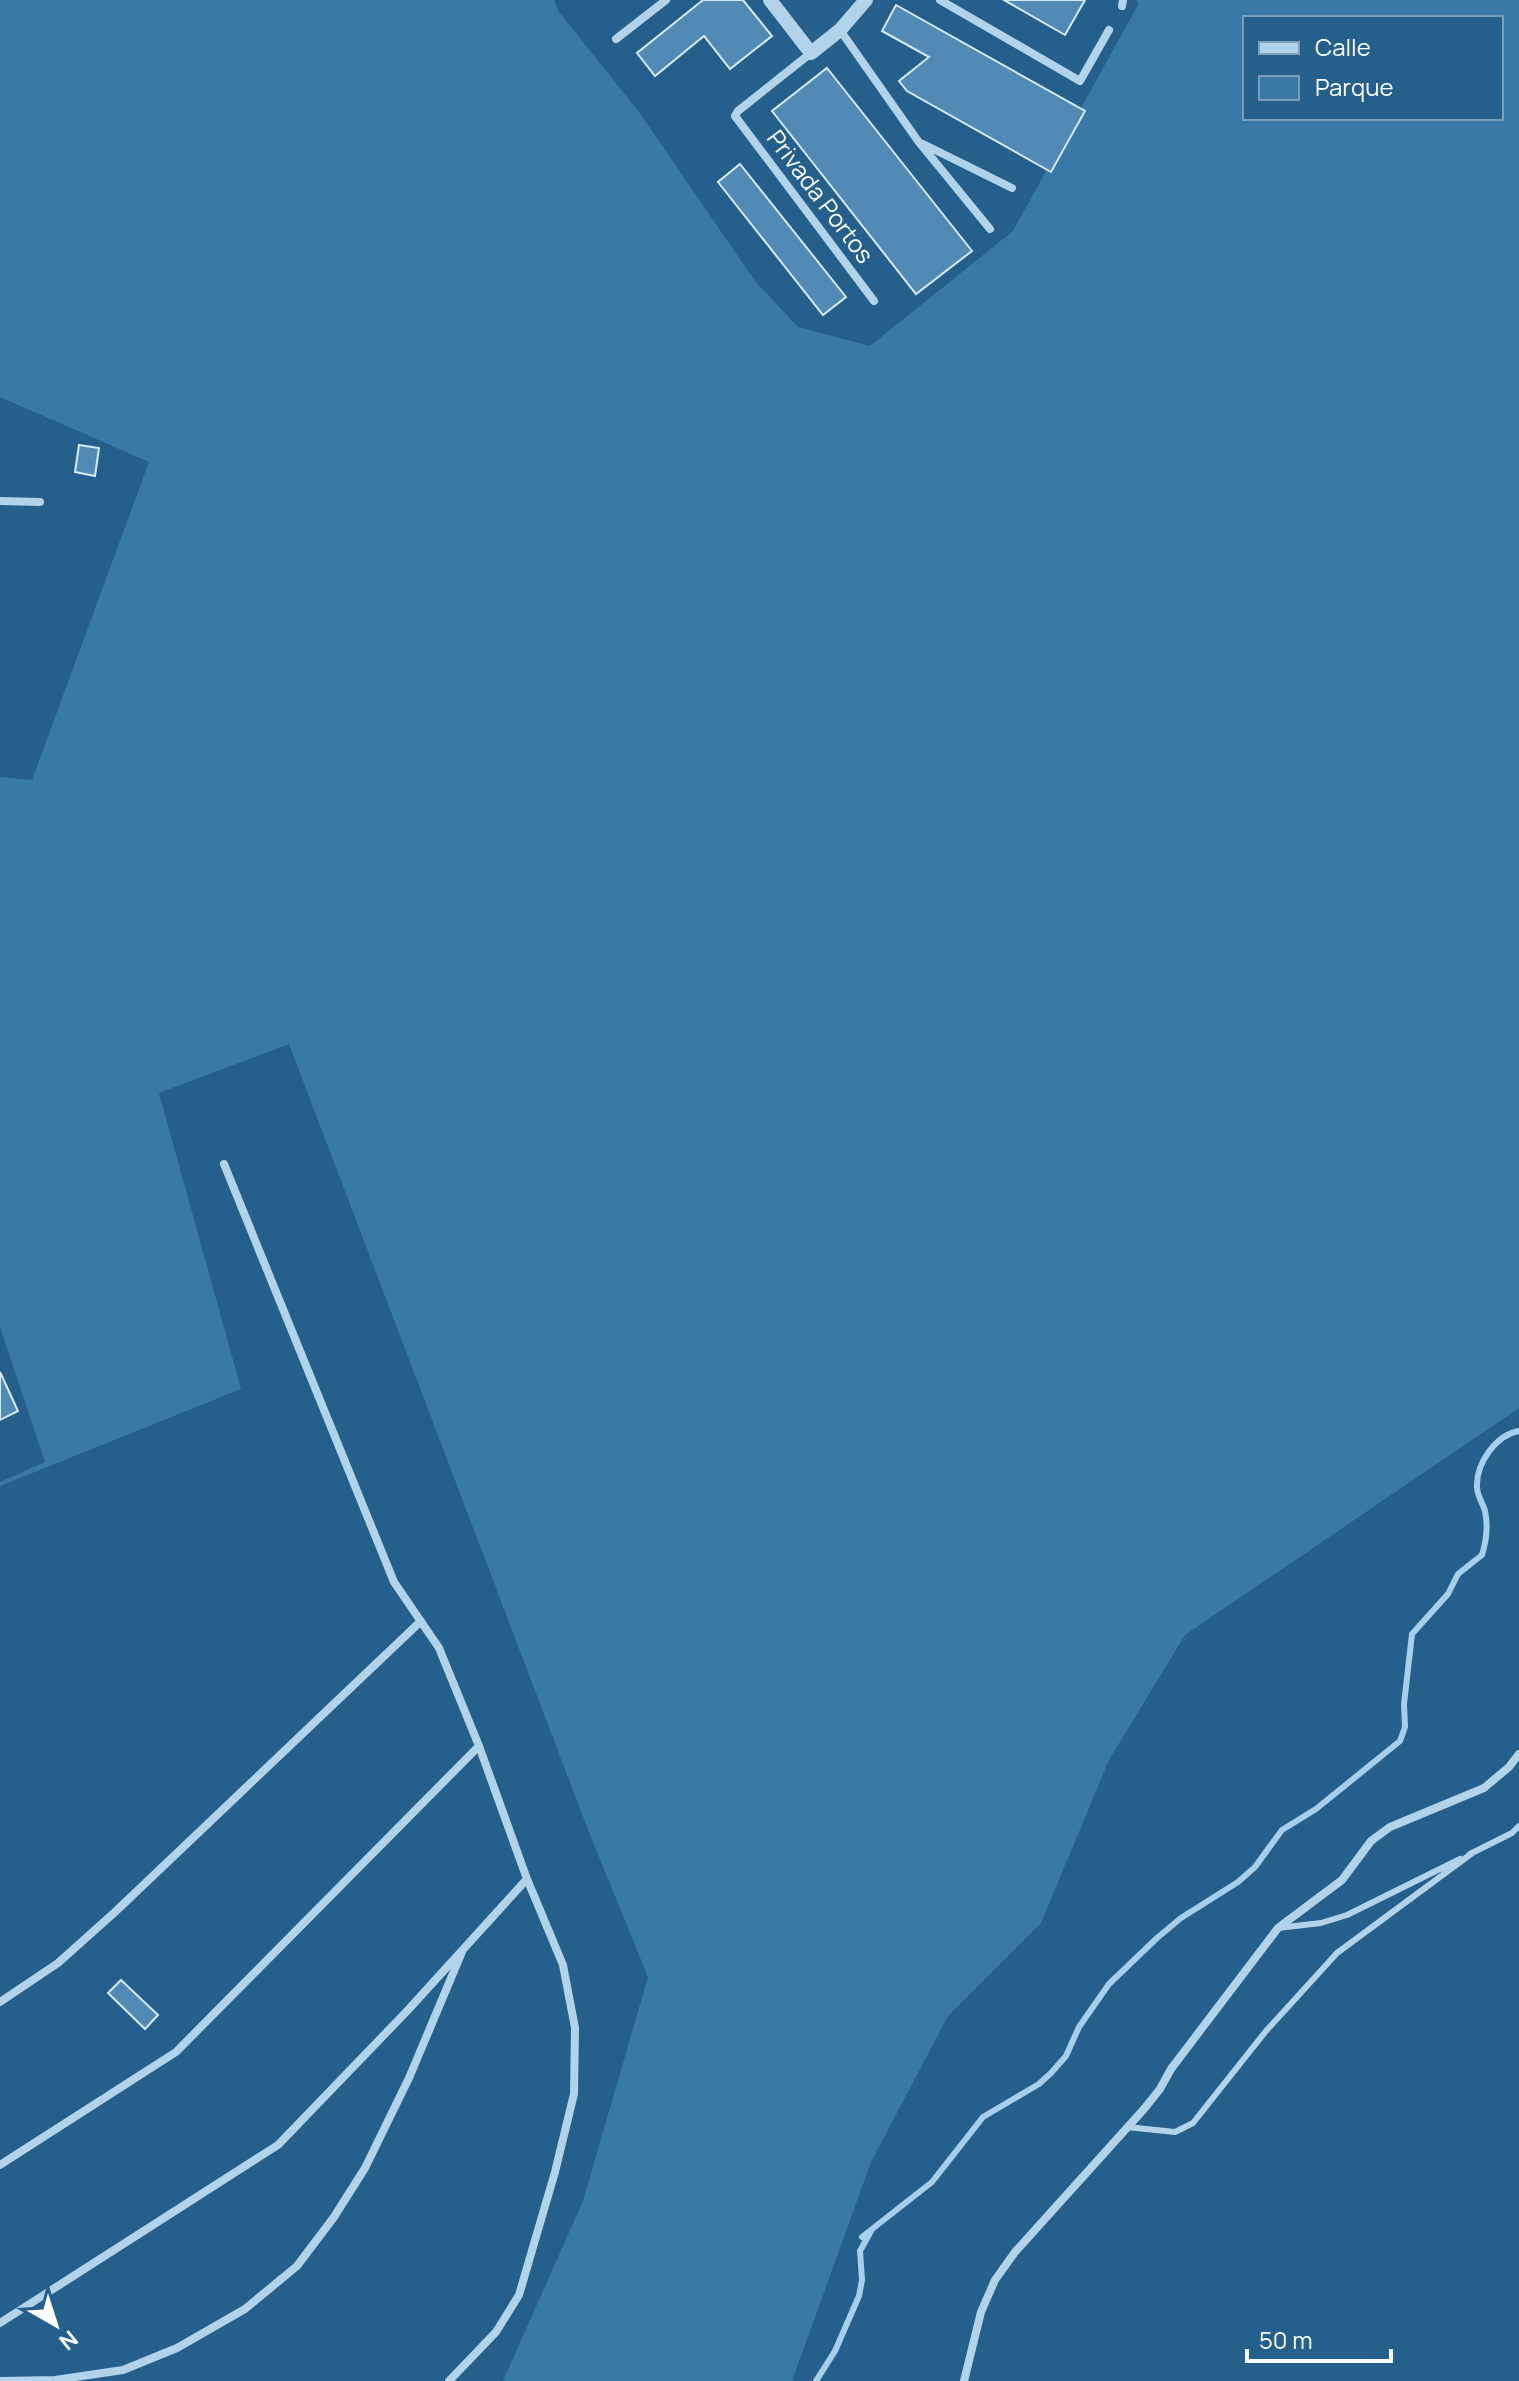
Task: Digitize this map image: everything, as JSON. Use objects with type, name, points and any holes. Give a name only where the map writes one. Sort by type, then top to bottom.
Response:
[{"type":"street","points":[[616,39],[666,0]]},
{"type":"street","points":[[770,0],[811,53],[840,30],[866,0]]},
{"type":"street","points":[[940,0],[1080,81],[1109,30]]},
{"type":"street","points":[[840,30],[918,141],[990,229]]},
{"type":"street","name":"Privada Portos","points":[[811,53],[735,116],[874,301]]},
{"type":"street","points":[[918,141],[1012,188]]},
{"type":"street","points":[[0,501],[40,502]]},
{"type":"street","points":[[224,1164],[394,1582],[439,1648],[479,1746],[527,1879],[563,1965],[575,2028],[574,2094],[519,2295],[496,2332],[449,2381]]},
{"type":"street","points":[[0,2002],[58,1963],[115,1912],[421,1621]]},
{"type":"street","points":[[0,2165],[176,2052],[479,1746]]},
{"type":"street","points":[[964,2381],[981,2312],[995,2280],[1015,2252],[1160,2089],[1171,2069],[1278,1928],[1342,1880],[1371,1841],[1390,1827],[1484,1788],[1519,1754]]},
{"type":"street","points":[[0,2323],[278,2145],[408,2010],[527,1879]]},
{"type":"street","points":[[0,2381],[55,2380],[123,2370],[177,2348],[245,2309],[297,2266],[334,2217],[365,2168],[409,2078],[466,1944]]},
{"type":"lane","points":[[1278,1928],[1321,1923],[1347,1915],[1512,1833],[1519,1826]]},
{"type":"lane","points":[[1127,2127],[1175,2132],[1193,2123],[1266,2031],[1337,1953],[1471,1854]]},
{"type":"green space","points":[[0,0],[554,0],[559,12],[639,112],[755,281],[798,327],[870,346],[1013,231],[1138,5],[1137,0],[1519,0],[1519,1408],[1185,1635],[1109,1760],[1041,1923],[948,2016],[871,2162],[792,2381],[503,2381],[583,2201],[648,1977],[590,1835],[289,1044],[159,1093],[241,1389],[0,1486],[0,1482],[45,1462],[0,1327],[0,777],[32,780],[149,462],[0,397]]},
{"type":"building","points":[[703,0],[743,0],[772,36],[730,69],[704,36],[655,76],[637,53]]},
{"type":"building","points":[[1004,0],[1085,0],[1065,35]]},
{"type":"building","points":[[896,5],[1085,111],[1051,172],[907,91],[899,81],[929,57],[882,31]]},
{"type":"building","points":[[827,68],[972,251],[916,294],[772,111]]},
{"type":"building","points":[[740,164],[846,297],[823,315],[718,182]]},
{"type":"building","points":[[79,445],[99,448],[95,476],[75,472]]},
{"type":"building","points":[[0,1372],[18,1411],[0,1420]]},
{"type":"building","points":[[121,1980],[158,2015],[145,2029],[108,1993]]},
{"type":"waterway","points":[[816,2381],[835,2351],[859,2296],[862,2280],[860,2251],[871,2231],[862,2237],[932,2182],[983,2117],[1039,2084],[1051,2073],[1066,2056],[1079,2027],[1109,1984],[1157,1938],[1181,1918],[1238,1882],[1255,1867],[1282,1830],[1316,1809],[1400,1741],[1405,1727],[1404,1704],[1412,1634],[1448,1594],[1458,1574],[1482,1555],[1486,1522],[1477,1490],[1480,1469],[1495,1444],[1519,1431]]}]
